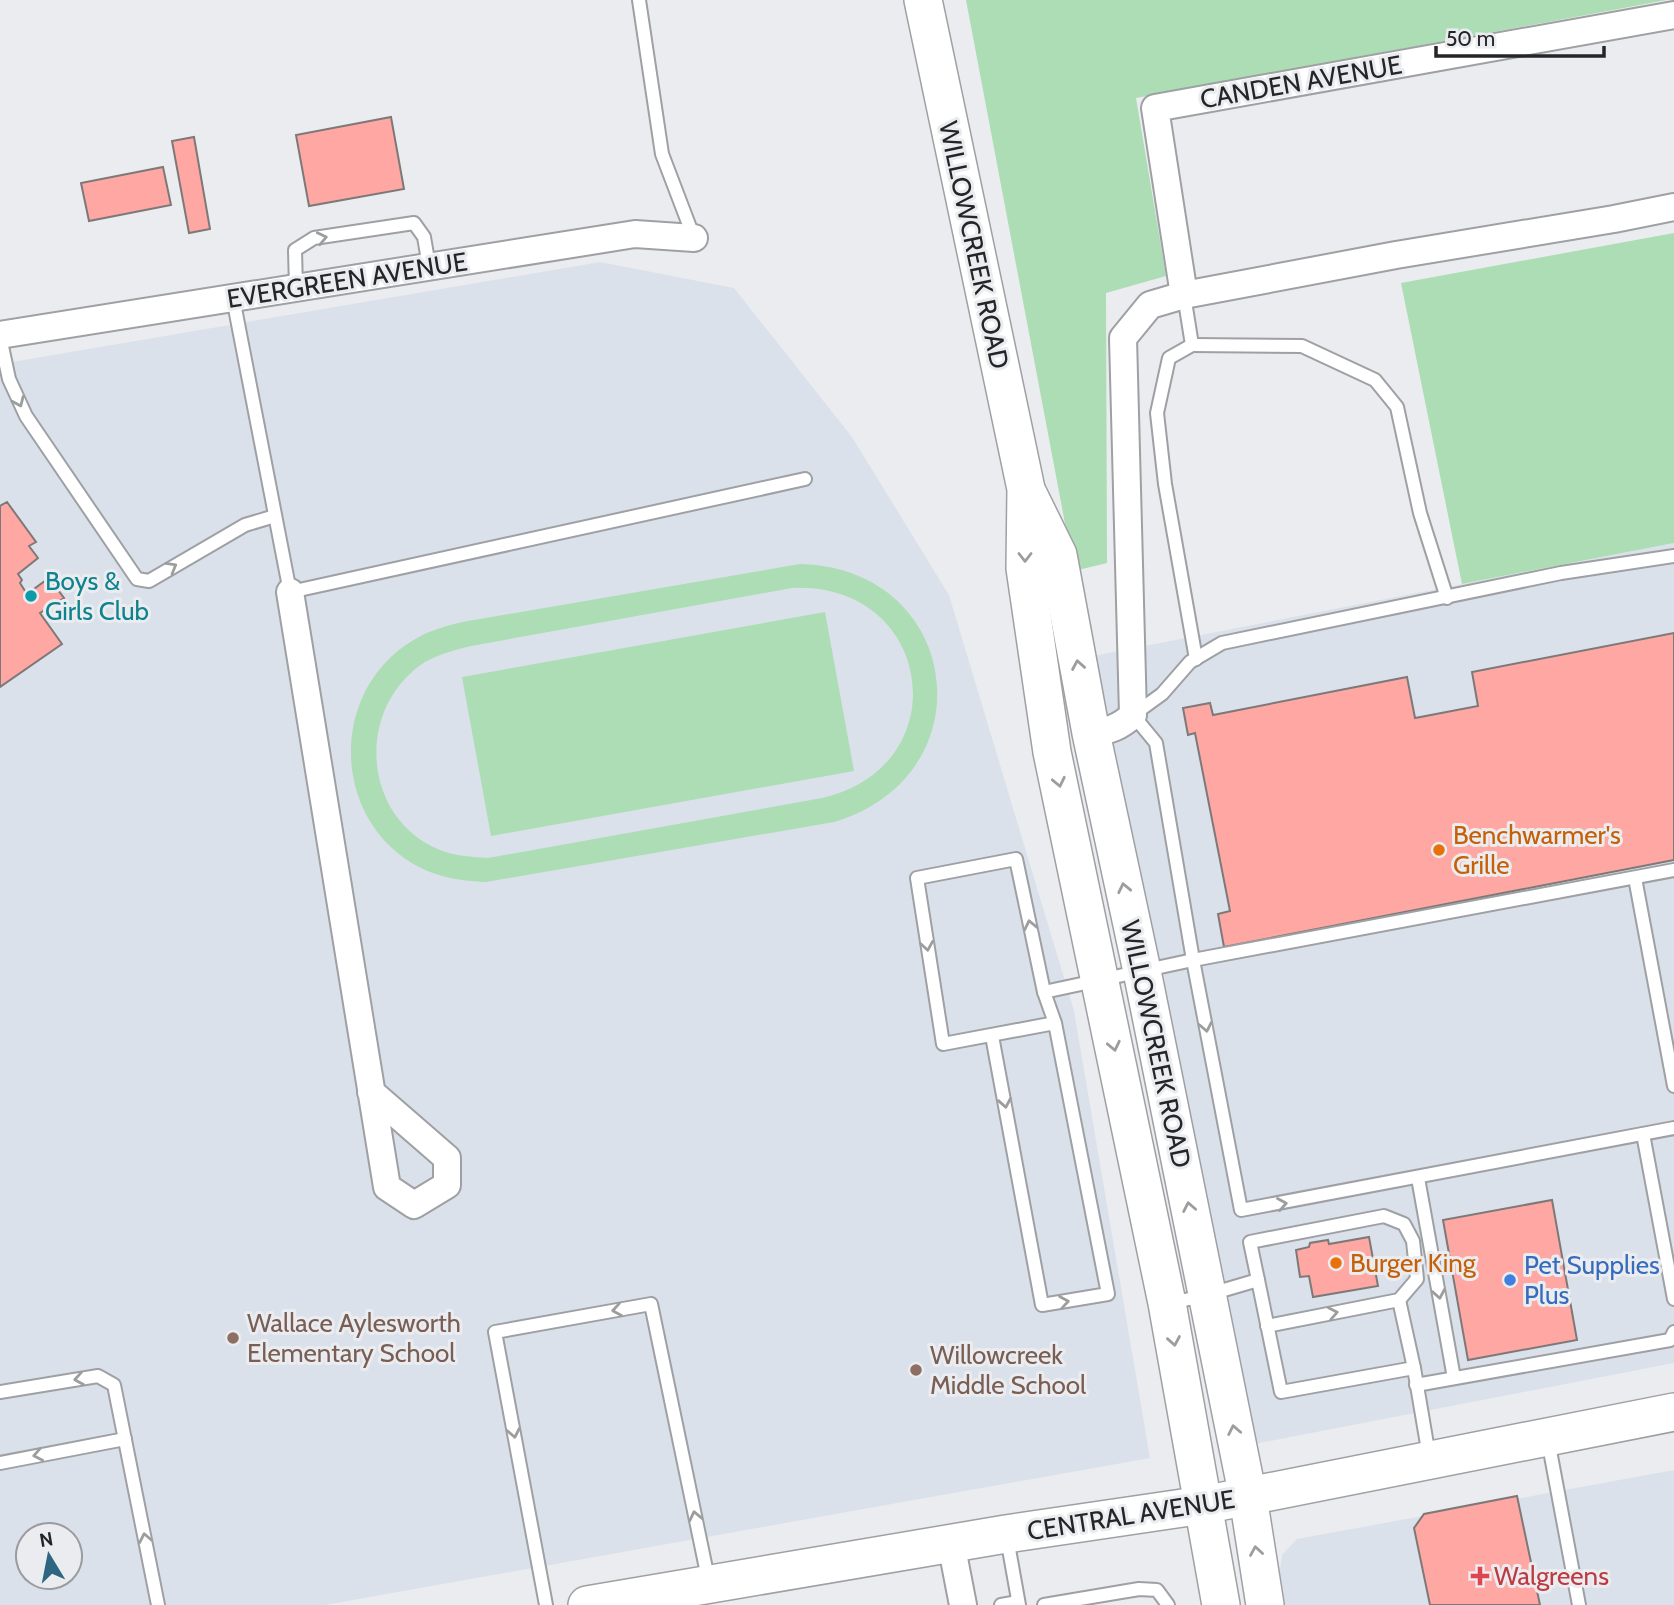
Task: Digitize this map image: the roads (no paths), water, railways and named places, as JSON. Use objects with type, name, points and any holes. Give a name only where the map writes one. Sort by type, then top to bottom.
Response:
[{"type":"main road","name":"WILLOWCREEK ROAD","points":[[923,0],[1026,489],[1025,568],[1050,738],[1167,1303],[1221,1605]]},
{"type":"main road","name":"WILLOWCREEK ROAD","points":[[1026,489],[1058,555],[1091,733],[1248,1497],[1265,1605]]},
{"type":"main road","name":"CENTRAL AVENUE","points":[[587,1605],[650,1599],[709,1583],[1203,1505],[1674,1412]]},
{"type":"street","name":"CANDEN AVENUE","points":[[1184,295],[1155,108],[1674,15]]},
{"type":"street","points":[[1091,733],[1122,725],[1133,715],[1123,338],[1150,305],[1184,295],[1396,255],[1674,207]]},
{"type":"street","name":"EVERGREEN AVENUE","points":[[0,336],[635,234],[694,238]]},
{"type":"street","points":[[290,593],[371,1092]]},
{"type":"street","points":[[951,1543],[963,1605]]},
{"type":"lane","points":[[639,0],[662,154],[694,238]]},
{"type":"lane","points":[[296,288],[295,250],[314,238],[414,223],[424,237],[429,267]]},
{"type":"lane","points":[[1184,295],[1192,345]]},
{"type":"lane","points":[[233,298],[290,593],[804,480]]},
{"type":"lane","points":[[0,336],[9,380],[26,416],[137,579],[149,581],[245,525],[275,516]]},
{"type":"lane","points":[[1196,659],[1165,484],[1157,413],[1169,358],[1192,345],[1302,346],[1375,380],[1397,407],[1420,513],[1447,598]]},
{"type":"lane","points":[[1674,556],[1561,573],[1222,643],[1196,659],[1162,694],[1133,715],[1156,743],[1193,960],[1241,1210],[1674,1128]]},
{"type":"lane","points":[[992,1036],[1042,1305],[1108,1294],[1055,1023],[1044,992],[1016,859],[917,878],[943,1044],[1055,1023]]},
{"type":"lane","points":[[1044,992],[1193,960],[1674,870]]},
{"type":"lane","points":[[1635,878],[1674,1086]]},
{"type":"lane","points":[[1643,1134],[1674,1300]]},
{"type":"lane","points":[[1418,1178],[1454,1378]]},
{"type":"lane","points":[[1267,1326],[1399,1300],[1417,1279],[1417,1262],[1413,1241],[1404,1224],[1384,1216],[1250,1242],[1267,1326],[1281,1392],[1413,1368]]},
{"type":"lane","points":[[1167,1303],[1258,1280]]},
{"type":"lane","points":[[1399,1300],[1430,1459]]},
{"type":"lane","points":[[546,1605],[495,1332],[651,1304],[709,1583]]},
{"type":"lane","points":[[1416,1385],[1670,1340],[1674,1332]]},
{"type":"lane","points":[[0,1392],[98,1376],[114,1385],[158,1605]]},
{"type":"lane","points":[[1547,1437],[1579,1605]]},
{"type":"lane","points":[[0,1462],[125,1439]]},
{"type":"lane","points":[[1001,1605],[1019,1604],[1006,1534]]},
{"type":"lane","points":[[1044,1605],[1139,1589],[1157,1590],[1168,1605]]},
{"type":"place","name":"Boys & Girls Club","points":[[31,596]]},
{"type":"place","name":"Benchwarmer's Grille","points":[[1439,850]]},
{"type":"place","name":"Burger King","points":[[1336,1263]]},
{"type":"place","name":"Pet Supplies Plus","points":[[1510,1280]]},
{"type":"place","name":"Wallace Aylesworth Elementary School","points":[[233,1338]]},
{"type":"place","name":"Willowcreek Middle School","points":[[916,1370]]},
{"type":"place","name":"Walgreens","points":[[1480,1576]]}]
